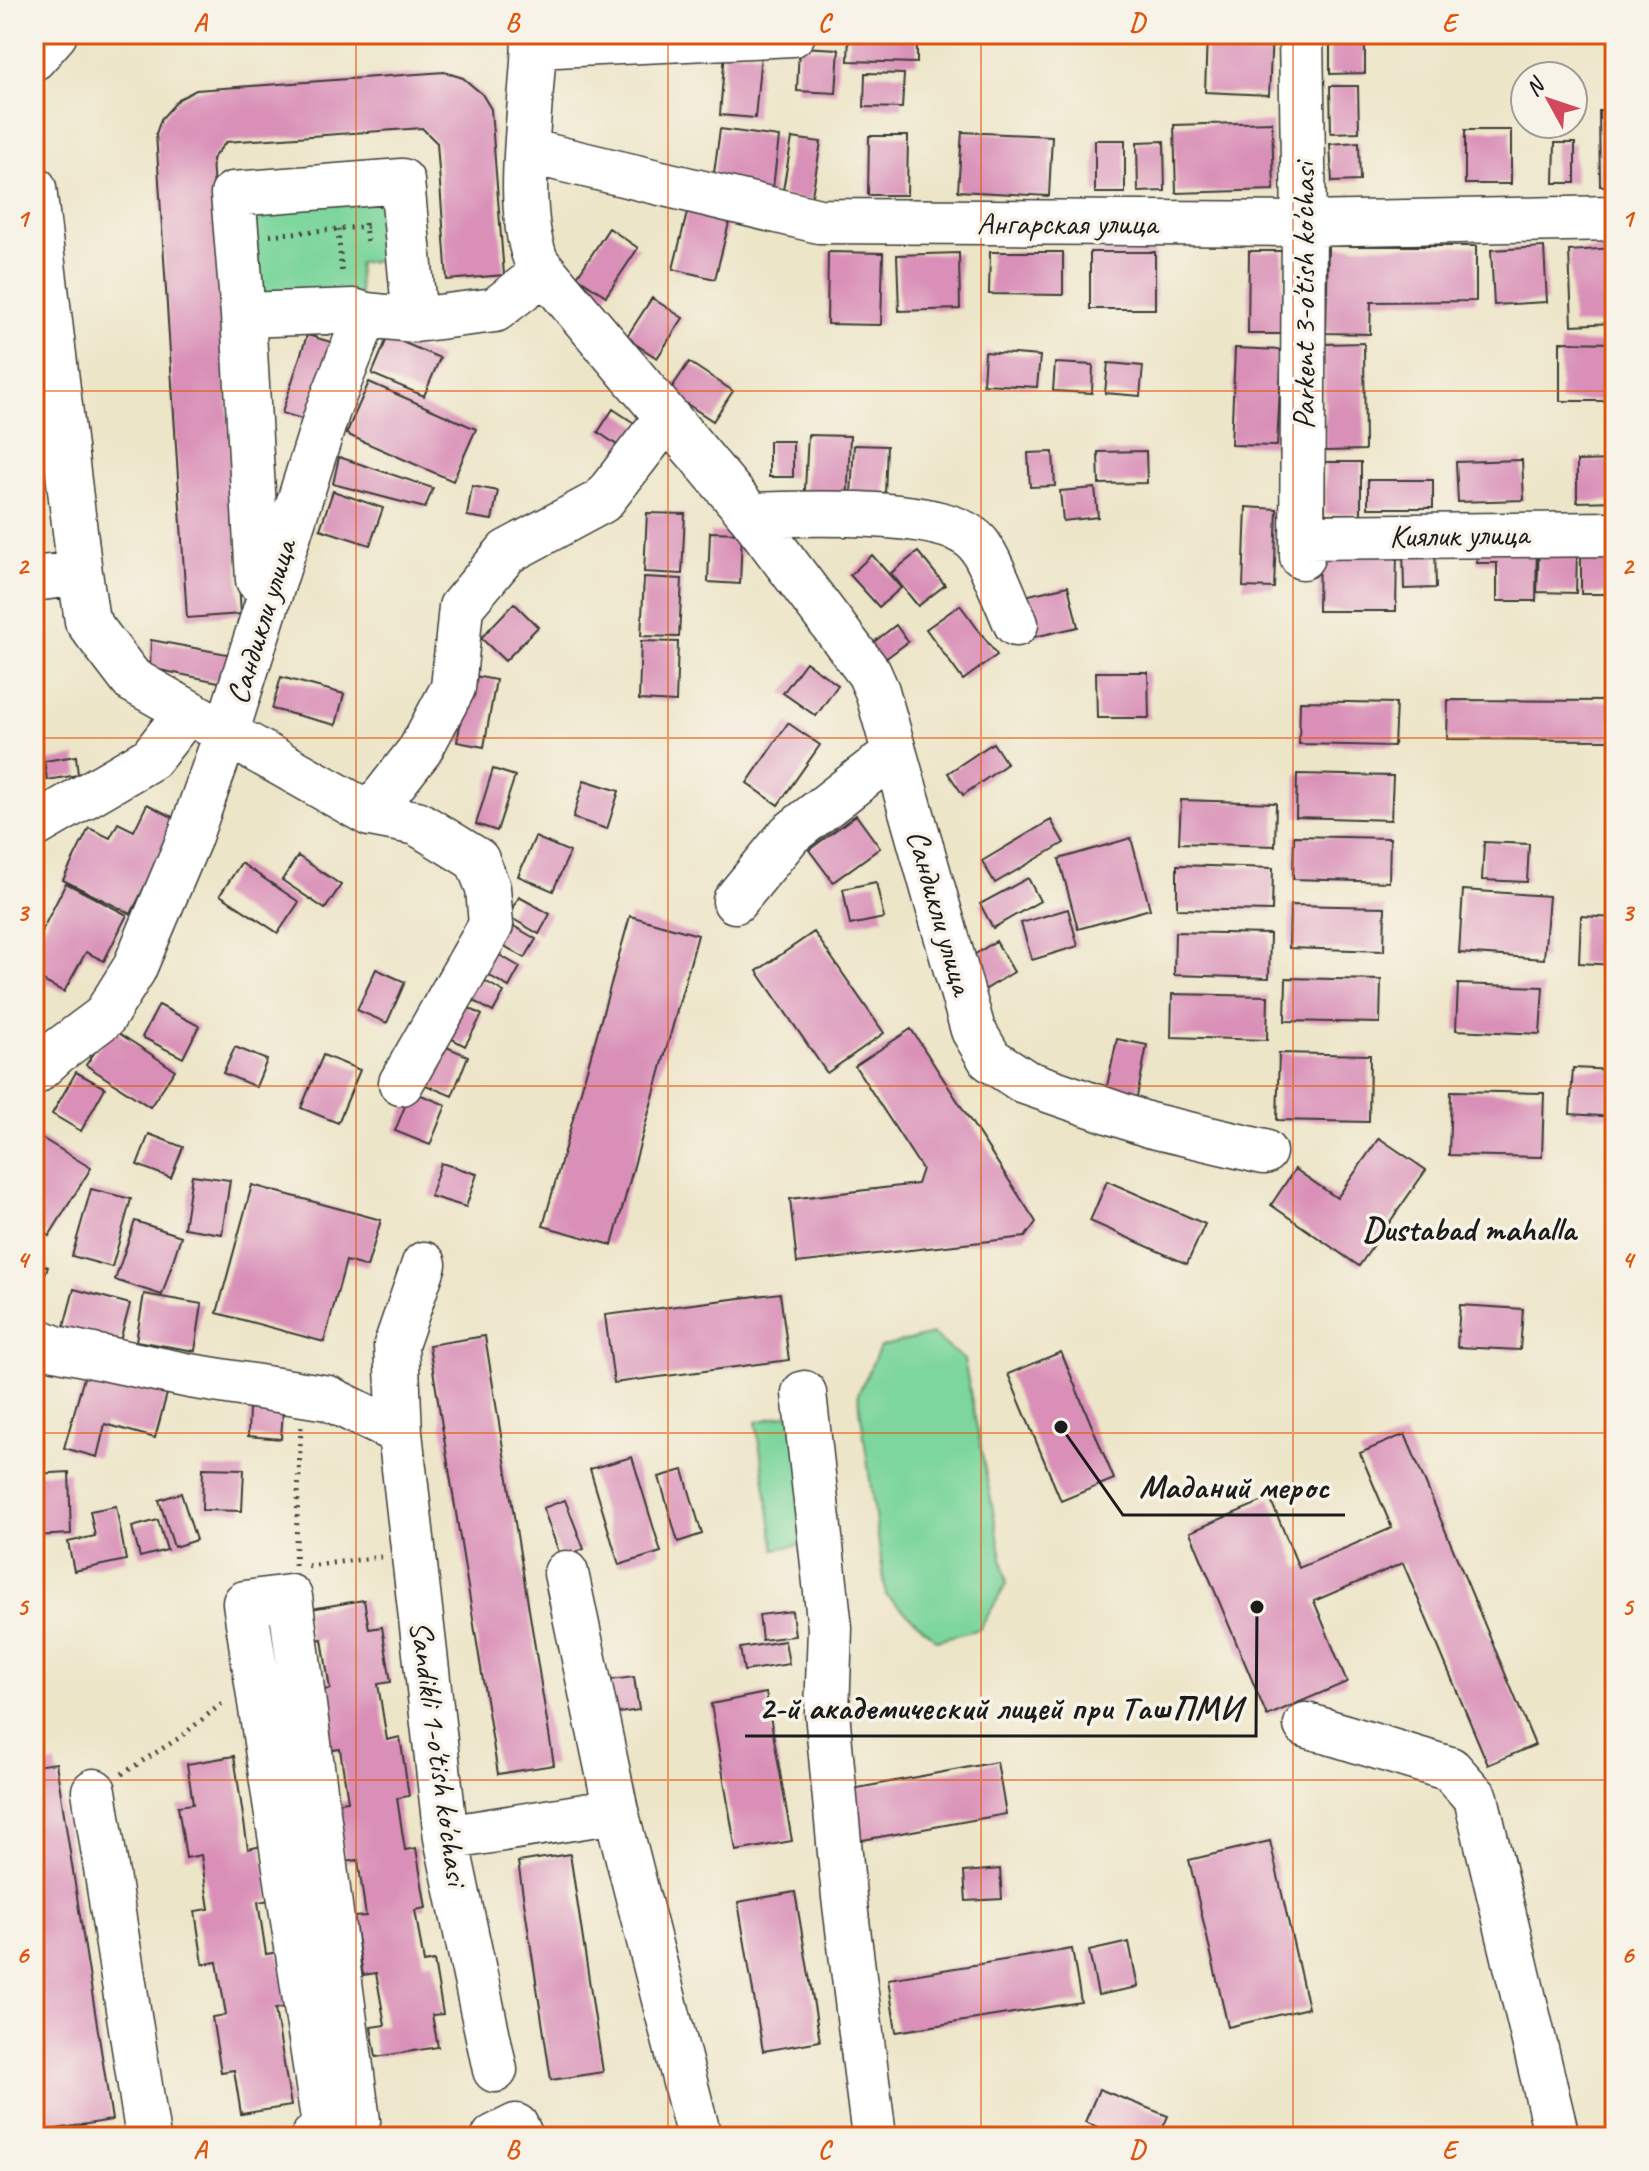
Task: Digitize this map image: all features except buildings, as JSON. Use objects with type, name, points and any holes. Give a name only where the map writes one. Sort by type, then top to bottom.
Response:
[{"type":"street","points":[[34,58],[55,34]]},
{"type":"street","points":[[534,40],[793,34]]},
{"type":"street","name":"Parkent 3-o'tish ko'chasi","points":[[1301,34],[1303,547]]},
{"type":"street","name":"Сандикли улица","points":[[534,40],[527,151],[527,227],[533,253],[544,272],[750,515],[869,673],[877,691],[973,1030],[990,1059],[1025,1082],[1136,1120],[1264,1152]]},
{"type":"street","name":"Ангарская улица","points":[[527,151],[819,221],[1304,224],[1615,218]]},
{"type":"street","points":[[34,188],[87,621],[132,680],[370,814],[417,823],[477,860],[488,888],[491,925],[401,1083]]},
{"type":"street","points":[[258,580],[233,194],[362,216],[415,320]]},
{"type":"street","points":[[243,315],[356,313],[415,320],[495,310],[544,272]]},
{"type":"street","name":"Сандикли улица","points":[[34,1073],[104,1017],[134,969],[189,839],[226,734],[356,313]]},
{"type":"street","points":[[370,814],[420,750],[453,688],[461,607],[507,552],[602,501],[667,417]]},
{"type":"street","points":[[750,515],[858,512],[948,525],[980,546],[1016,624]]},
{"type":"street","name":"Киялик улица","points":[[1303,547],[1615,534]]},
{"type":"street","points":[[34,579],[80,573]]},
{"type":"street","points":[[34,826],[151,758],[187,712]]},
{"type":"street","points":[[735,901],[790,834],[894,753]]},
{"type":"street","name":"Sandikli 1-o'tish ko'chasi","points":[[424,1264],[396,1345],[400,1433],[446,1838],[495,2070]]},
{"type":"street","points":[[34,1339],[55,1348],[190,1376],[328,1398],[400,1433]]},
{"type":"street","points":[[804,1393],[830,1628],[827,1712],[841,1866],[874,2137]]},
{"type":"street","points":[[566,1573],[616,1811],[699,2137]]},
{"type":"street","points":[[290,1597],[358,2121],[319,2134],[245,1603],[290,1597]]},
{"type":"street","points":[[1306,1725],[1450,1769],[1476,1798],[1557,2137]]},
{"type":"street","points":[[94,1791],[148,2137]]},
{"type":"street","points":[[446,1838],[616,1811]]},
{"type":"path","points":[[237,239],[362,216]]},
{"type":"path","points":[[362,216],[367,244]]},
{"type":"path","points":[[356,313],[362,216]]},
{"type":"path","points":[[302,1394],[295,1567],[414,1554]]},
{"type":"path","points":[[94,1791],[179,1738],[255,1676]]},
{"type":"green space","points":[[396,187],[403,259],[358,263],[360,299],[261,306],[253,199]]},
{"type":"green space","points":[[932,1334],[964,1360],[1007,1583],[980,1629],[937,1640],[886,1595],[858,1394],[880,1347]]},
{"type":"green space","points":[[798,1412],[821,1541],[775,1549],[756,1422]]},
{"type":"place","name":"Маданий мерос","points":[[1061,1427]]},
{"type":"place","name":"2-й академический лицей при ТашПМИ","points":[[1257,1607]]},
{"type":"district","name":"Dustabad mahalla","points":[[1469,1228]]}]
